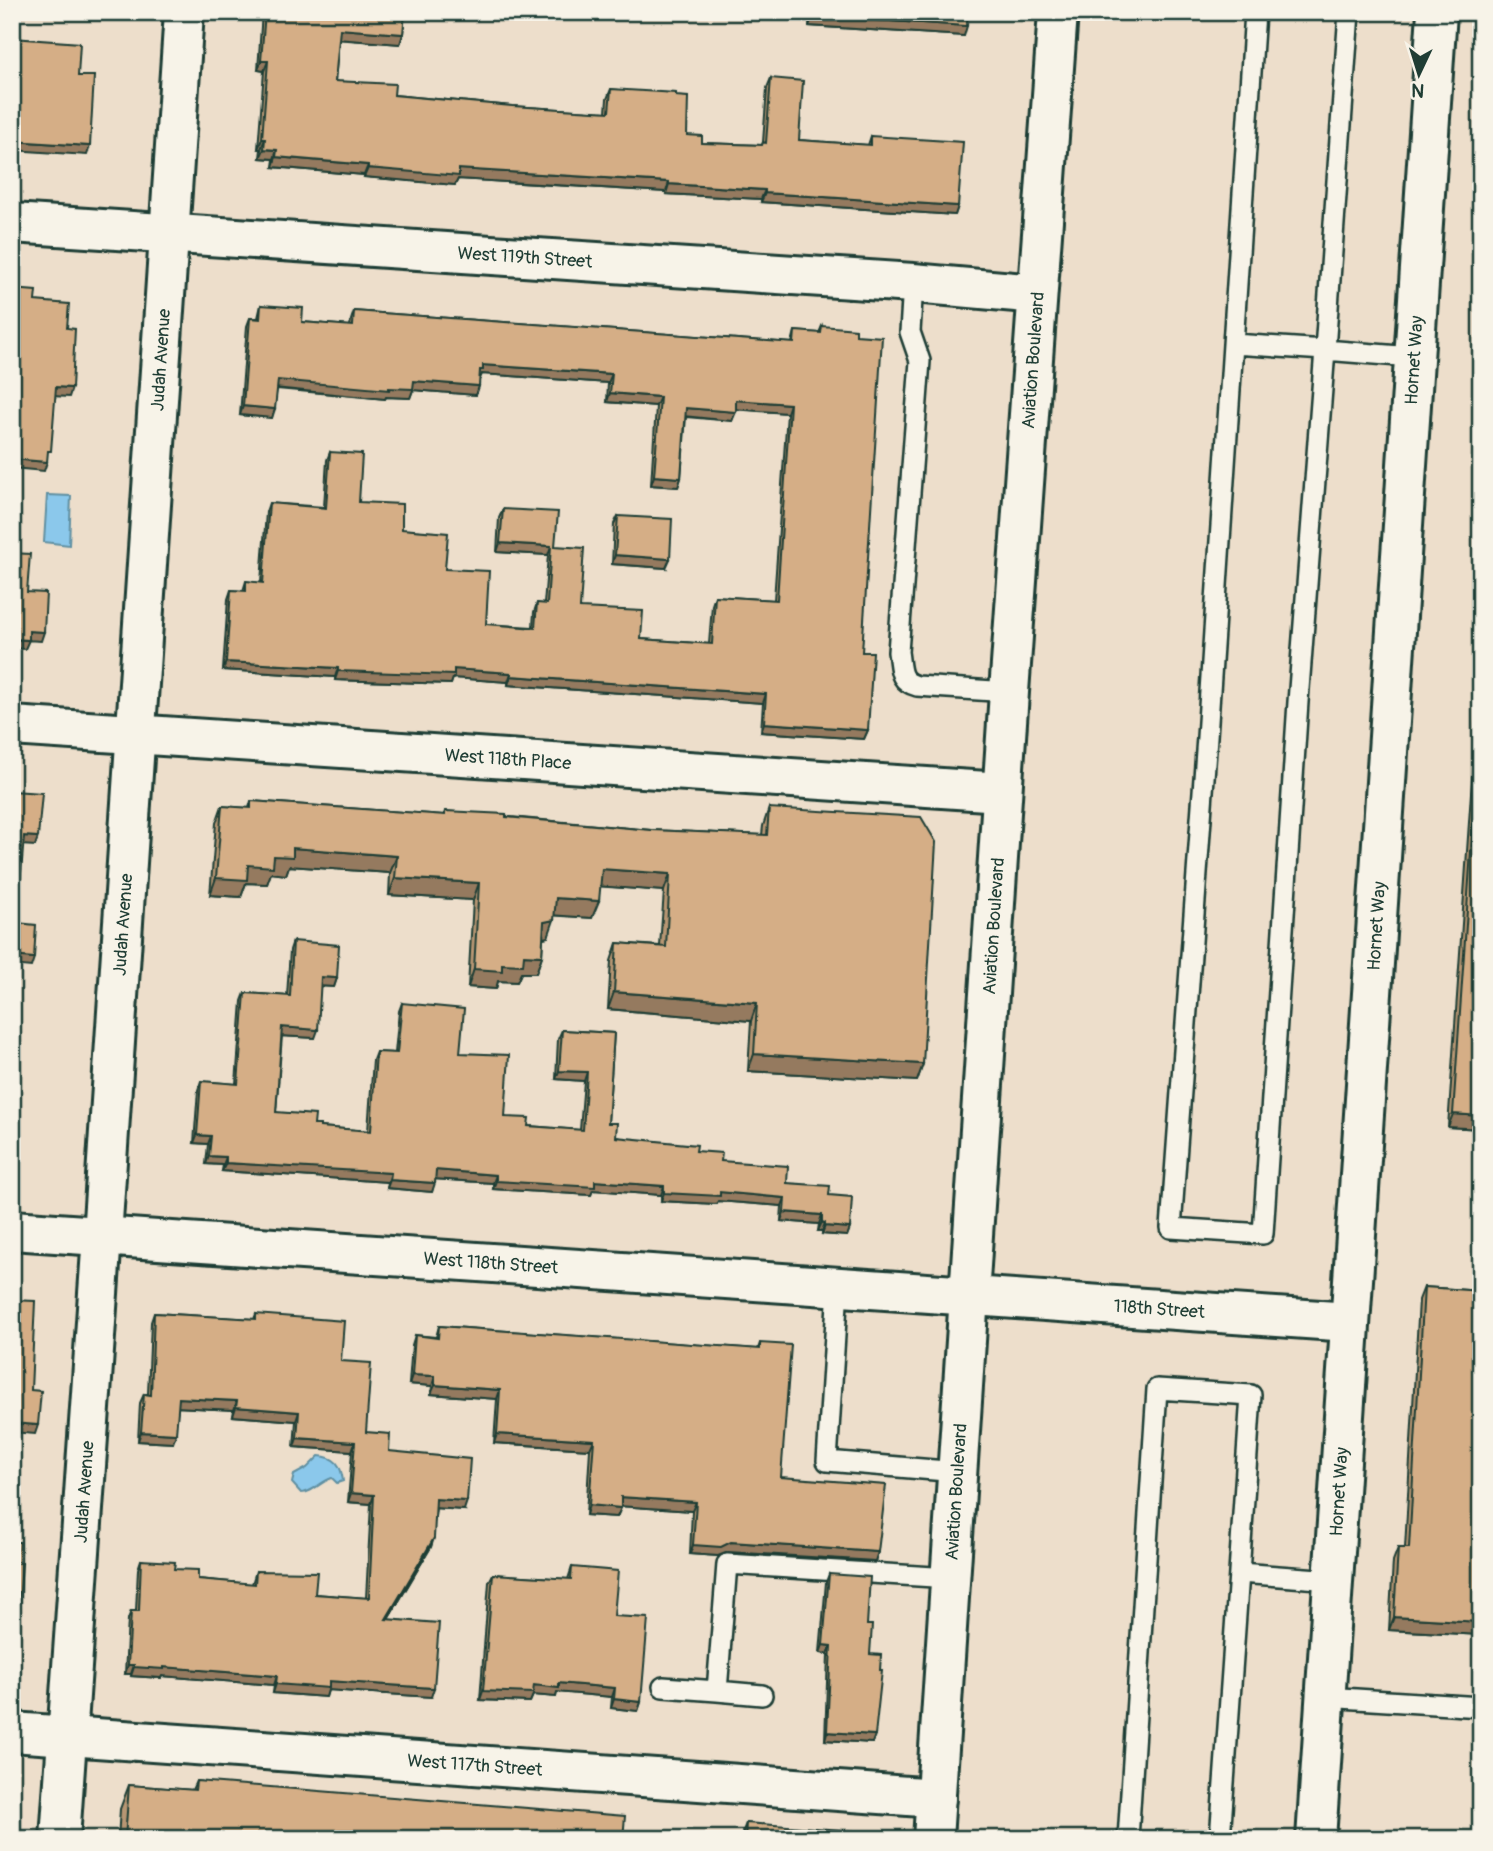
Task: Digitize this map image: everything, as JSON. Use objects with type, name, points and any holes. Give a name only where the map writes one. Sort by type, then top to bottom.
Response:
[{"type":"street","name":"Judah Avenue","points":[[60,1839],[184,12]]},
{"type":"street","name":"Aviation Boulevard","points":[[933,1839],[1002,792],[1058,12]]},
{"type":"street","name":"Hornet Way","points":[[1316,1839],[1412,357],[1437,12]]},
{"type":"street","name":"West 119th Street","points":[[12,223],[1037,294]]},
{"type":"street","name":"West 118th Place","points":[[12,726],[1002,792]]},
{"type":"street","name":"West 118th Street","points":[[12,1230],[970,1297]]},
{"type":"street","name":"118th Street","points":[[970,1297],[1350,1322]]},
{"type":"street","name":"West 117th Street","points":[[12,1732],[936,1798]]},
{"type":"lane","points":[[1255,12],[1208,737],[1171,1228],[1263,1234],[1298,702],[1349,12]]},
{"type":"lane","points":[[913,284],[911,332],[919,361],[898,652],[902,678],[917,686],[1009,692]]},
{"type":"lane","points":[[1233,344],[1412,357]]},
{"type":"lane","points":[[838,1288],[827,1461],[958,1472]]},
{"type":"lane","points":[[1128,1839],[1157,1389],[1251,1395],[1220,1839]]},
{"type":"lane","points":[[717,1691],[727,1564],[950,1578]]},
{"type":"lane","points":[[1239,1573],[1333,1580]]},
{"type":"lane","points":[[663,1687],[762,1695]]},
{"type":"lane","points":[[1325,1697],[1481,1707]]},
{"type":"water","points":[[47,495],[71,496],[69,545],[44,542]]},
{"type":"water","points":[[319,1456],[330,1458],[337,1463],[343,1481],[337,1483],[332,1478],[301,1493],[292,1483],[294,1475],[307,1468]]},
{"type":"building","points":[[12,12],[15,12],[13,38],[80,43],[78,76],[94,76],[90,146],[12,141]]},
{"type":"building","points":[[265,12],[405,12],[403,34],[340,29],[335,81],[395,84],[394,95],[609,112],[611,89],[676,93],[676,96],[688,97],[687,135],[702,136],[702,143],[766,143],[771,78],[803,81],[799,140],[871,145],[871,136],[963,142],[958,206],[765,193],[765,190],[669,182],[459,169],[459,176],[276,157],[277,150],[264,149],[265,139],[262,139],[268,61],[261,61]]},
{"type":"building","points":[[813,12],[968,12],[967,26],[813,16]]},
{"type":"building","points":[[12,289],[36,291],[35,301],[69,304],[67,328],[75,329],[72,388],[56,387],[51,451],[48,451],[47,462],[12,459]]},
{"type":"building","points":[[261,305],[303,308],[302,322],[353,326],[354,311],[794,343],[795,331],[821,333],[822,326],[856,329],[856,335],[882,337],[862,652],[873,652],[868,730],[764,723],[766,694],[511,676],[511,673],[454,669],[454,675],[338,671],[338,668],[226,662],[231,590],[246,591],[246,581],[263,583],[269,503],[326,508],[330,452],[362,454],[359,502],[402,504],[402,529],[448,533],[445,569],[489,571],[486,624],[535,628],[537,603],[547,604],[551,546],[500,543],[503,509],[558,512],[555,546],[584,548],[580,608],[643,611],[641,639],[712,644],[715,596],[777,600],[790,404],[736,400],[736,412],[686,408],[681,478],[654,476],[660,397],[610,393],[612,374],[483,365],[479,386],[414,381],[413,389],[389,390],[278,380],[275,409],[243,406],[250,318],[260,319]]},
{"type":"building","points":[[618,516],[672,519],[670,559],[615,555]]},
{"type":"building","points":[[12,553],[30,554],[27,592],[46,593],[44,632],[29,631],[29,640],[12,639]]},
{"type":"building","points":[[1481,706],[1481,1116],[1453,1114]]},
{"type":"building","points":[[12,791],[42,793],[38,837],[24,836],[17,923],[36,925],[34,958],[12,956]]},
{"type":"building","points":[[251,801],[445,815],[445,811],[506,814],[506,817],[651,830],[767,835],[769,808],[921,817],[936,842],[923,1064],[754,1054],[757,1003],[614,992],[617,943],[666,947],[670,874],[602,869],[599,901],[556,898],[554,920],[544,922],[542,956],[524,955],[523,965],[502,964],[502,971],[474,969],[479,883],[395,878],[397,856],[293,848],[293,857],[274,856],[273,867],[248,865],[247,880],[216,878],[222,806],[251,808]]},
{"type":"building","points":[[293,941],[339,945],[337,978],[321,977],[318,1030],[282,1027],[276,1112],[315,1115],[314,1125],[320,1127],[371,1131],[376,1052],[397,1053],[402,1003],[464,1009],[460,1053],[509,1055],[505,1117],[529,1118],[528,1126],[583,1130],[587,1072],[559,1071],[562,1030],[614,1033],[608,1123],[617,1123],[616,1137],[697,1145],[696,1151],[722,1153],[721,1161],[788,1166],[787,1183],[830,1186],[829,1195],[852,1197],[850,1228],[825,1226],[822,1215],[784,1212],[785,1198],[720,1192],[720,1196],[664,1193],[664,1186],[595,1181],[595,1187],[496,1181],[496,1175],[436,1170],[435,1183],[390,1180],[391,1173],[226,1163],[226,1157],[209,1156],[211,1136],[197,1135],[201,1081],[238,1084],[245,993],[290,996]]},
{"type":"building","points":[[12,1075],[19,1076],[12,1144]]},
{"type":"building","points":[[1424,1287],[1481,1291],[1481,1622],[1394,1617],[1398,1548],[1409,1548]]},
{"type":"building","points":[[12,1300],[35,1301],[31,1390],[41,1391],[38,1425],[12,1423]]},
{"type":"building","points":[[154,1313],[256,1319],[256,1314],[344,1321],[341,1361],[371,1363],[366,1432],[390,1434],[389,1451],[470,1459],[467,1501],[436,1499],[434,1538],[386,1619],[439,1623],[434,1688],[329,1681],[329,1688],[276,1684],[277,1676],[128,1665],[131,1611],[139,1611],[141,1560],[175,1562],[174,1569],[198,1570],[198,1579],[255,1584],[256,1571],[317,1572],[315,1594],[369,1598],[374,1495],[351,1493],[355,1442],[297,1438],[299,1412],[236,1407],[237,1401],[179,1398],[176,1434],[141,1432],[144,1394],[151,1395]]},
{"type":"building","points":[[439,1326],[760,1349],[760,1343],[791,1345],[781,1477],[886,1485],[878,1552],[731,1542],[721,1547],[693,1545],[696,1502],[621,1497],[621,1508],[589,1505],[594,1440],[497,1434],[500,1390],[435,1385],[435,1376],[412,1375],[415,1335],[438,1338]]},
{"type":"building","points":[[12,1542],[20,1542],[19,1563],[22,1563],[16,1646],[12,1646]]},
{"type":"building","points":[[572,1567],[618,1571],[614,1616],[648,1618],[641,1702],[614,1699],[615,1688],[559,1683],[559,1688],[534,1685],[533,1693],[483,1691],[493,1574],[571,1579]]},
{"type":"building","points":[[829,1574],[870,1577],[867,1625],[872,1625],[870,1654],[881,1655],[882,1670],[875,1735],[827,1732],[831,1646],[823,1645]]},
{"type":"building","points":[[196,1781],[625,1816],[623,1839],[125,1839],[129,1785],[195,1790]]},
{"type":"building","points":[[746,1823],[854,1831],[854,1839],[745,1839]]}]
